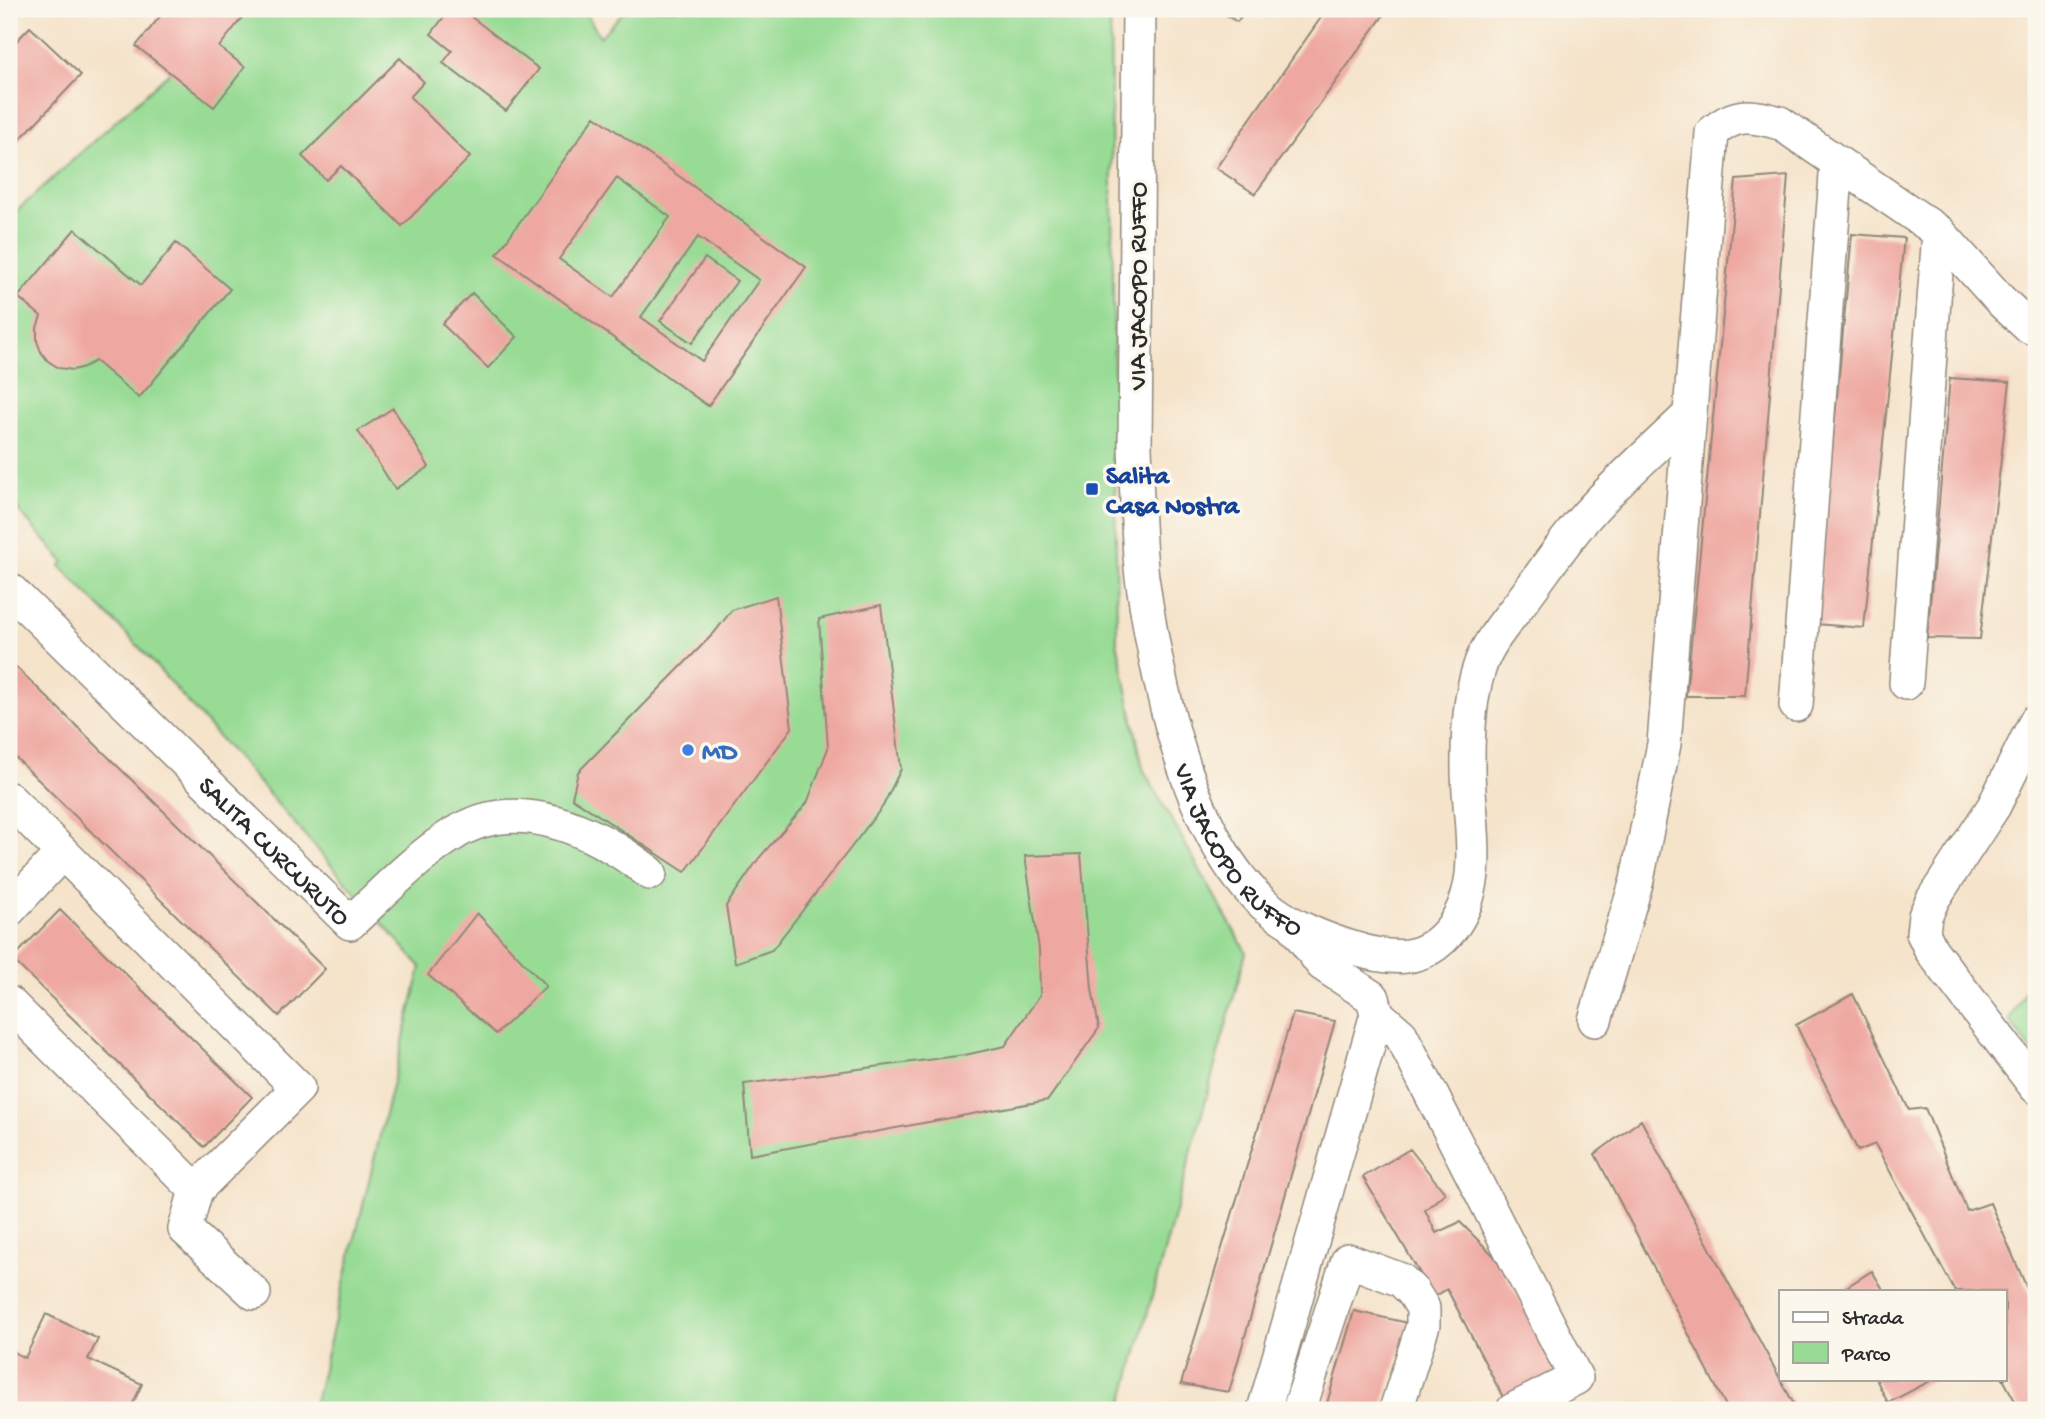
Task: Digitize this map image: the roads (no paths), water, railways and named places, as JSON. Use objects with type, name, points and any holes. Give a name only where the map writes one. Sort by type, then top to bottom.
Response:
[{"type":"street","name":"VIA JACOPO RUFFO","points":[[1139,9],[1135,447],[1142,577],[1164,700],[1182,761],[1224,857],[1266,906],[1293,924],[1371,954],[1412,956],[1435,946],[1450,930],[1462,913],[1473,867],[1468,760],[1474,691],[1479,667],[1501,628],[1584,519],[1689,415]]},
{"type":"street","points":[[1595,1020],[1637,880],[1664,744],[1712,133],[1726,121],[1744,117],[1780,123],[1939,232],[2001,301],[2028,326],[2036,329]]},
{"type":"street","points":[[1796,705],[1837,162]]},
{"type":"street","points":[[1906,683],[1939,232]]},
{"type":"street","name":"SALITA CURCURUTO","points":[[9,589],[350,923],[426,853],[454,833],[490,819],[511,816],[539,817],[568,825],[600,838],[650,873]]},
{"type":"street","points":[[2036,721],[1994,806],[1933,899],[1925,916],[1923,933],[1931,950],[2036,1087]]},
{"type":"street","points":[[9,799],[298,1088],[196,1190],[185,1229],[254,1293]]},
{"type":"street","points":[[9,910],[62,853]]},
{"type":"street","points":[[1264,1410],[1377,1014],[1373,998],[1322,964],[1293,924]]},
{"type":"street","points":[[9,1003],[196,1190]]},
{"type":"street","points":[[1377,1014],[1401,1035],[1576,1378],[1513,1410]]},
{"type":"street","points":[[1299,1410],[1349,1260],[1401,1280],[1423,1308],[1423,1325],[1396,1410]]},
{"type":"place","name":"Salita Casa Nostra","points":[[1092,489]]},
{"type":"place","name":"MD","points":[[688,750]]}]
